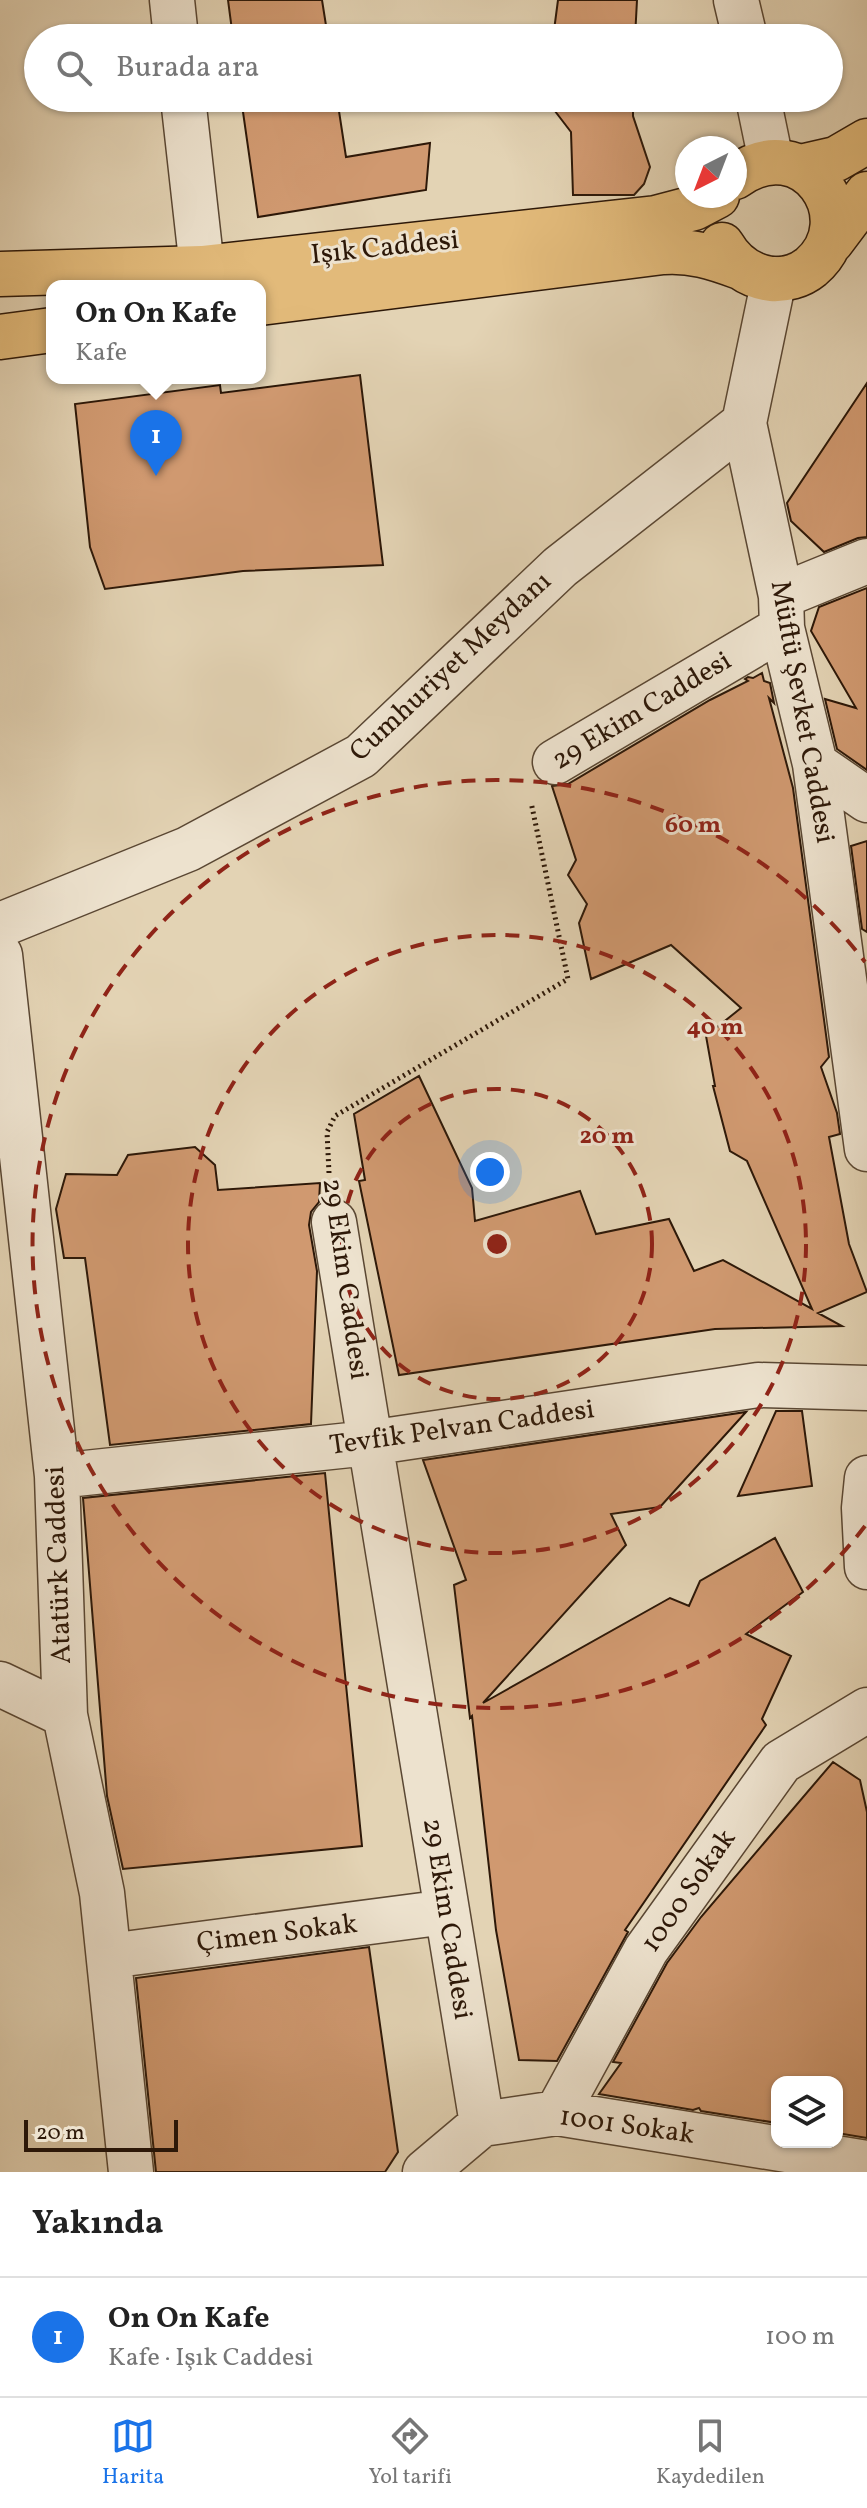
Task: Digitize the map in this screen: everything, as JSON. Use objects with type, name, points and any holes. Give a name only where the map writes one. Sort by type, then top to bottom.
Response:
[{"type":"main road","points":[[769,169],[836,159],[867,141]]},
{"type":"main road","points":[[769,169],[813,175],[826,188],[834,206],[835,224],[831,242]]},
{"type":"main road","points":[[718,208],[717,227],[727,254],[757,273],[792,278],[809,270],[822,258],[867,194]]},
{"type":"main road","name":"Işık Caddesi","points":[[0,274],[202,268],[656,218],[694,208]]},
{"type":"main road","name":"Işık Caddesi","points":[[266,302],[663,252],[704,254],[757,273]]},
{"type":"main road","points":[[0,337],[46,331]]},
{"type":"street","points":[[172,0],[175,24]]},
{"type":"street","points":[[736,0],[742,24]]},
{"type":"street","points":[[185,112],[202,268]]},
{"type":"street","points":[[760,112],[769,169]]},
{"type":"street","name":"Müftü Şevket Caddesi","points":[[757,273],[744,423],[815,764],[867,1149]]},
{"type":"street","name":"Cumhuriyet Meydanı","points":[[0,925],[188,849],[361,756],[560,567],[744,423]]},
{"type":"street","name":"29 Ekim Caddesi","points":[[555,762],[782,612],[867,561]]},
{"type":"street","points":[[815,764],[867,800]]},
{"type":"street","name":"Atatürk Caddesi","points":[[0,955],[57,1476],[65,1715],[102,1893],[131,2172]]},
{"type":"street","name":"29 Ekim Caddesi","points":[[334,1222],[482,2124]]},
{"type":"street","name":"Tevfik Pelvan Caddesi","points":[[57,1476],[369,1443],[758,1385],[867,1388]]},
{"type":"street","points":[[867,1478],[864,1508],[867,1567]]},
{"type":"street","points":[[0,1684],[65,1715]]},
{"type":"street","name":"1000 Sokak","points":[[557,2113],[646,1950],[781,1762],[867,1710]]},
{"type":"street","name":"Çimen Sokak","points":[[109,1956],[446,1912]]},
{"type":"street","name":"1001 Sokak","points":[[482,2124],[557,2113],[867,2163]]},
{"type":"street","points":[[425,2172],[482,2124]]},
{"type":"path","name":"29 Ekim Caddesi","points":[[334,1222],[327,1132],[335,1116],[568,979],[529,794],[539,775],[555,762]]},
{"type":"building","points":[[228,0],[322,0],[326,24],[231,24]]},
{"type":"building","points":[[558,0],[637,0],[636,24],[555,24]]},
{"type":"building","points":[[243,112],[339,112],[346,157],[430,143],[426,190],[258,217]]},
{"type":"building","points":[[556,112],[633,112],[650,167],[644,184],[634,195],[573,195],[571,132]]},
{"type":"building","points":[[360,375],[383,565],[243,571],[105,589],[90,547],[75,404],[220,385],[221,393]]},
{"type":"building","points":[[867,383],[867,537],[824,552],[791,521],[787,503]]},
{"type":"building","points":[[867,588],[867,770],[837,749],[825,699],[856,708],[811,631],[819,607]]},
{"type":"building","points":[[762,673],[764,681],[770,683],[774,703],[769,698],[793,788],[829,1057],[821,1067],[837,1113],[840,1134],[829,1137],[849,1244],[867,1292],[818,1313],[842,1326],[715,1329],[399,1375],[359,1181],[365,1180],[354,1114],[419,1076],[472,1188],[475,1221],[580,1191],[596,1234],[669,1219],[694,1271],[723,1260],[812,1309],[747,1161],[730,1151],[713,1086],[706,1036],[741,1008],[671,945],[591,979],[579,923],[587,904],[568,875],[576,860],[552,786],[568,784],[748,681],[745,679],[748,677]]},
{"type":"building","points":[[867,841],[867,932],[862,929],[851,846]]},
{"type":"building","points":[[195,1147],[215,1165],[218,1190],[320,1183],[319,1202],[311,1212],[309,1225],[317,1271],[311,1424],[110,1445],[85,1258],[64,1258],[56,1209],[66,1174],[117,1175],[128,1155]]},
{"type":"building","points":[[776,1411],[802,1411],[812,1486],[738,1496]]},
{"type":"building","points":[[746,1412],[660,1507],[611,1514],[626,1545],[483,1703],[670,1598],[689,1606],[700,1581],[775,1538],[803,1592],[746,1634],[791,1656],[762,1719],[766,1725],[625,1930],[628,1932],[557,2061],[519,2060],[496,1930],[454,1585],[466,1580],[423,1460]]},
{"type":"building","points":[[325,1473],[362,1846],[123,1869],[107,1796],[83,1498]]},
{"type":"building","points":[[833,1762],[860,1780],[867,1812],[867,2138],[843,2134],[843,2076],[771,2076],[771,2122],[599,2094],[621,2063],[613,2062],[667,1963],[701,1917]]},
{"type":"building","points":[[369,1947],[398,2152],[385,2172],[156,2172],[136,1978]]},
{"type":"place","name":"On On Kafe","points":[[156,476]]}]
